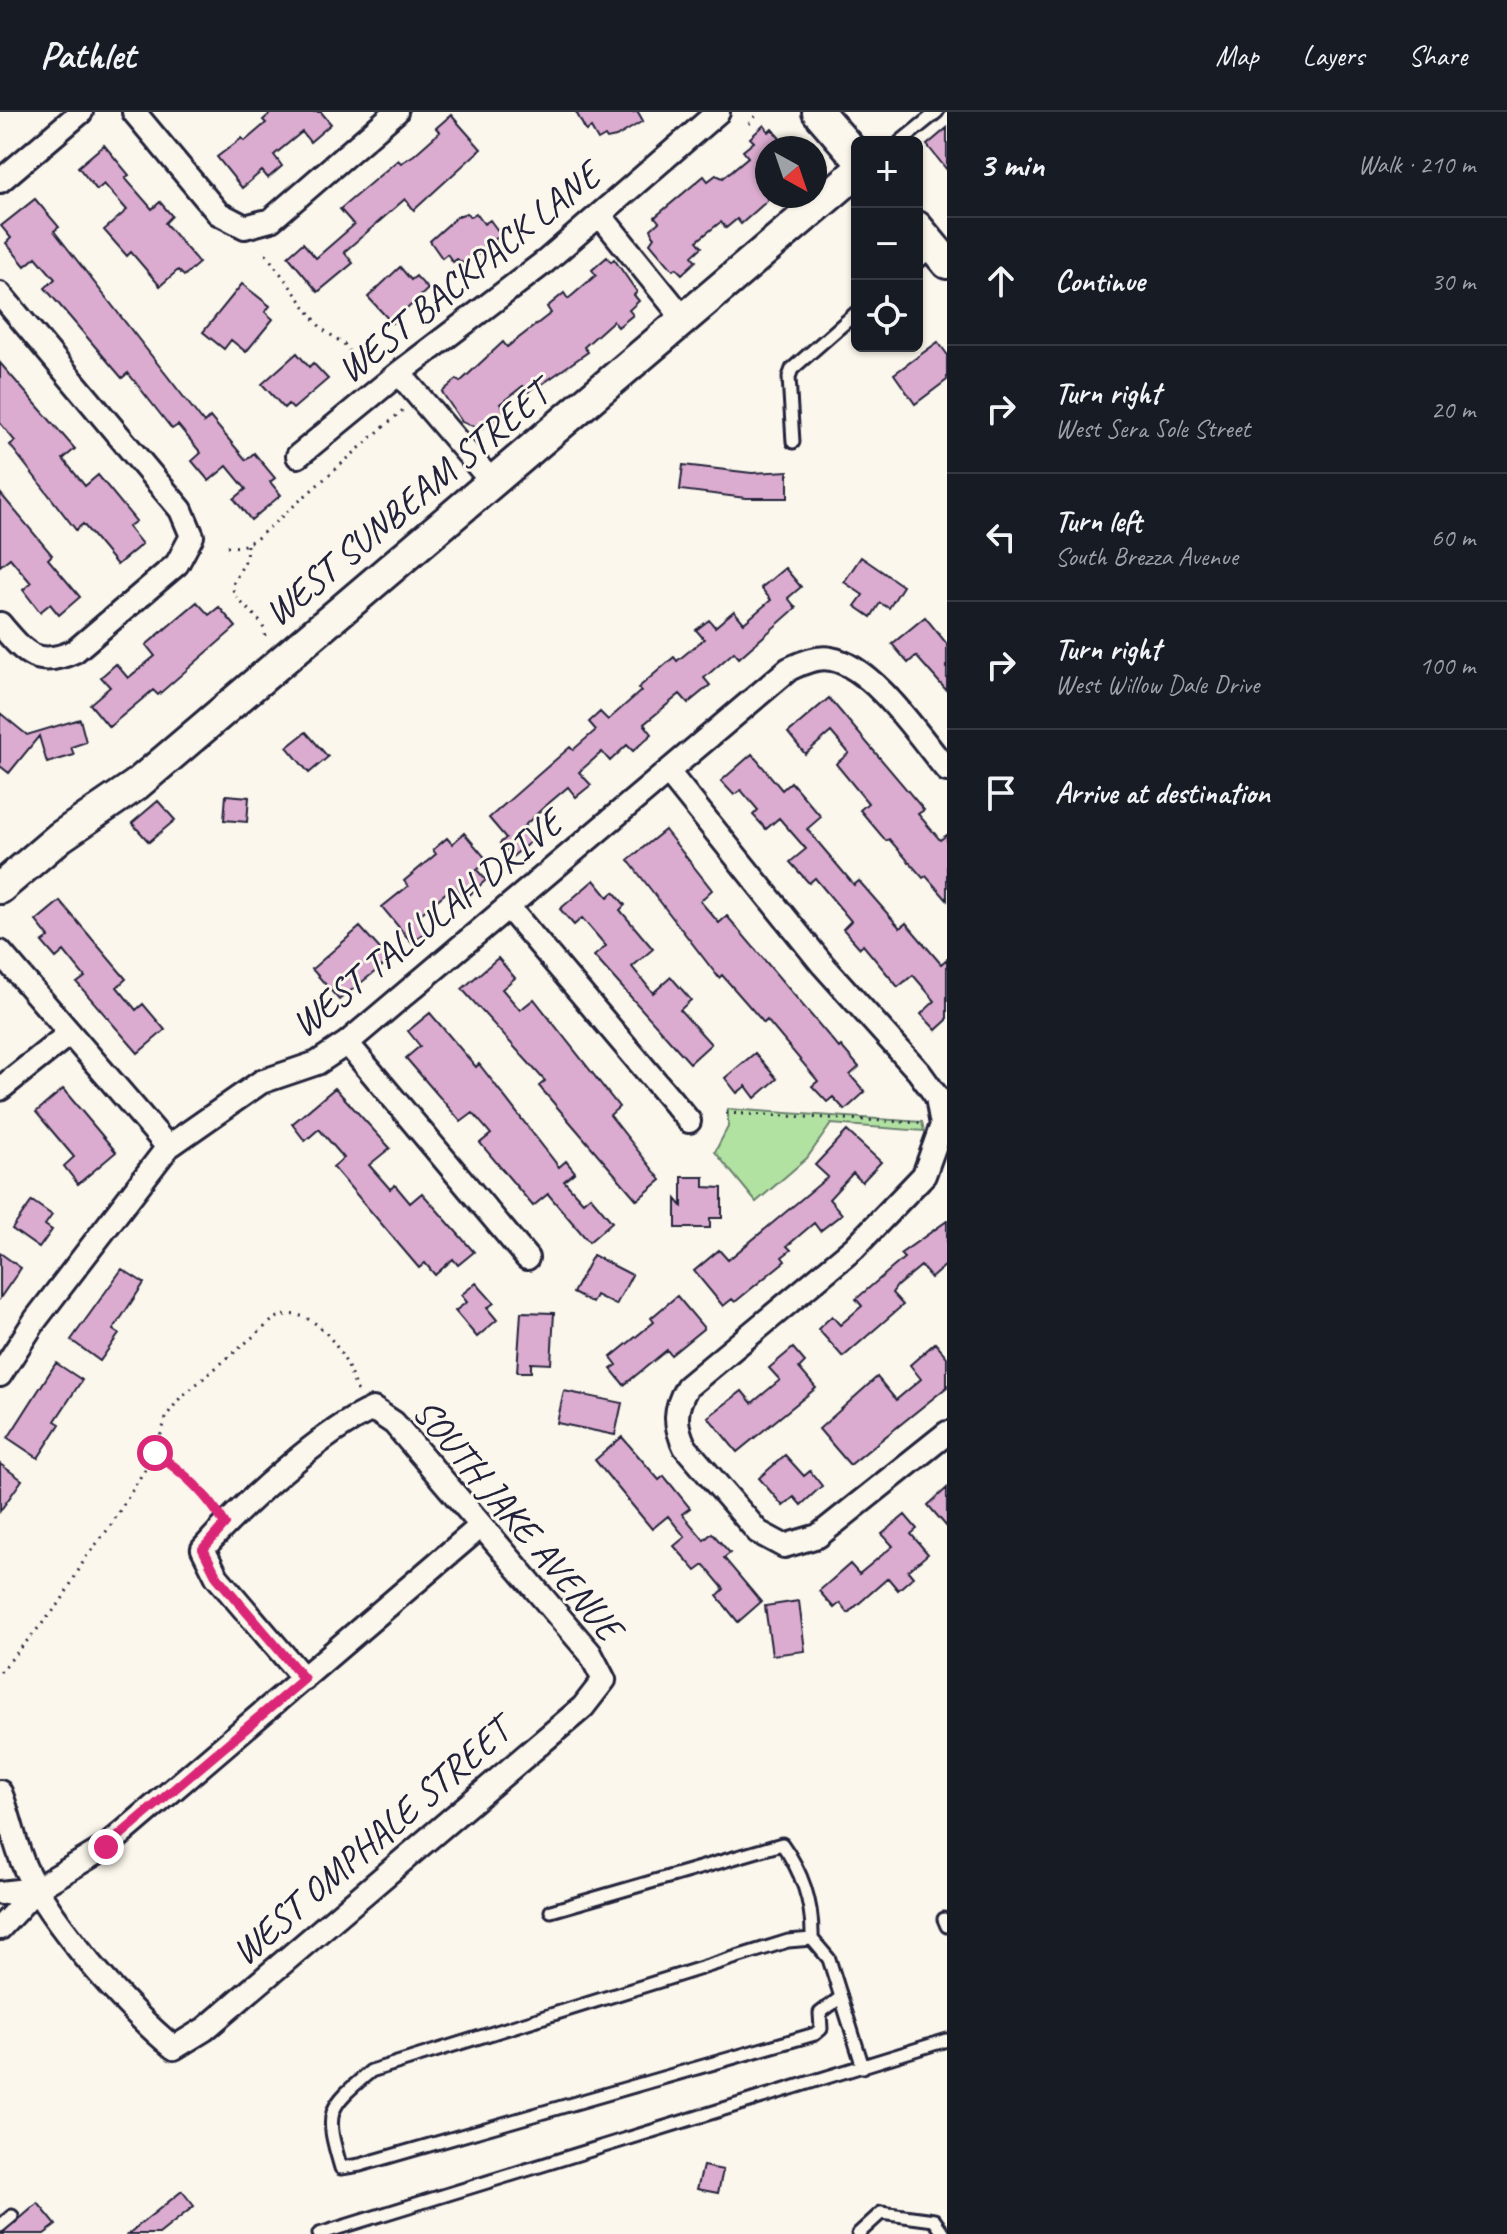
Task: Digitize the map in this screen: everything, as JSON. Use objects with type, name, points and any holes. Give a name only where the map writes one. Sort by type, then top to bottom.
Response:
[{"type":"street","points":[[0,181],[81,112]]},
{"type":"street","points":[[134,112],[218,213],[245,227],[271,220],[396,112]]},
{"type":"street","name":"WEST BACKPACK LANE","points":[[298,456],[399,373],[546,261],[718,112]]},
{"type":"street","points":[[818,112],[851,150]]},
{"type":"street","name":"WEST SUNBEAM STREET","points":[[0,888],[60,837],[136,785],[851,177]]},
{"type":"street","points":[[600,215],[684,319]]},
{"type":"street","points":[[0,294],[181,510],[192,536],[177,564],[75,651],[44,660],[22,649],[0,624]]},
{"type":"street","points":[[399,373],[492,482]]},
{"type":"street","name":"WEST TALLULAH DRIVE","points":[[0,1375],[36,1319],[168,1147],[261,1082],[317,1063],[347,1043],[789,669],[807,661],[829,658],[850,664],[868,677],[947,770]]},
{"type":"street","points":[[668,772],[823,965],[919,1072],[937,1097],[939,1124],[924,1175],[854,1248],[687,1387],[678,1401],[675,1418],[678,1433],[758,1532],[784,1546],[818,1536],[947,1433]]},
{"type":"street","points":[[508,907],[689,1121]]},
{"type":"street","points":[[0,952],[168,1147]]},
{"type":"street","points":[[0,1089],[70,1033]]},
{"type":"street","points":[[347,1043],[527,1258]]},
{"type":"street","points":[[304,1679],[217,1577],[203,1549],[225,1524],[347,1420],[373,1409]]},
{"type":"street","name":"SOUTH JAKE AVENUE","points":[[373,1409],[394,1423],[590,1653],[604,1680]]},
{"type":"street","points":[[0,1928],[36,1889],[106,1847],[481,1526]]},
{"type":"street","name":"WEST OMPHALE STREET","points":[[36,1889],[51,1913],[146,2025],[174,2048],[205,2029],[548,1737],[583,1707],[604,1680]]},
{"type":"street","points":[[0,1792],[12,1835],[36,1889]]},
{"type":"street","points":[[0,1893],[36,1889]]},
{"type":"lane","points":[[907,136],[937,112]]},
{"type":"lane","points":[[793,442],[789,377],[792,369],[851,317]]},
{"type":"lane","points":[[551,1911],[782,1844],[797,1864],[813,1913],[812,1939],[829,1959],[863,2067]]},
{"type":"lane","points":[[812,1939],[788,1941],[371,2071],[337,2100],[329,2128],[341,2168],[815,2034],[821,2029],[820,2013],[841,1997]]},
{"type":"lane","points":[[319,2234],[947,2040]]},
{"type":"lane","points":[[858,2234],[881,2213],[934,2220],[944,2234]]},
{"type":"lane","points":[[0,2226],[12,2216]]},
{"type":"path","points":[[749,124],[759,112]]},
{"type":"path","points":[[266,254],[321,328],[345,345],[360,369]]},
{"type":"path","points":[[227,546],[247,545],[411,403]]},
{"type":"path","points":[[247,545],[246,559],[232,586],[242,605],[261,621],[265,636]]},
{"type":"path","points":[[726,1113],[939,1124]]},
{"type":"path","points":[[0,1672],[60,1603],[155,1453],[167,1415],[180,1398],[286,1312],[308,1317],[331,1340],[344,1357],[355,1388],[373,1409]]},
{"type":"path","points":[[155,1453],[195,1484],[225,1524]]},
{"type":"green space","points":[[728,1109],[922,1122],[924,1131],[831,1124],[807,1158],[756,1202],[715,1152],[728,1127]]},
{"type":"building","points":[[272,112],[321,112],[331,124],[310,142],[302,132],[274,155],[282,166],[268,178],[262,171],[242,188],[217,157],[242,138],[245,141],[266,123],[263,120]]},
{"type":"building","points":[[576,112],[638,112],[643,121],[616,137],[607,139],[605,136],[598,140],[591,128],[586,131]]},
{"type":"building","points":[[451,115],[481,149],[414,210],[405,199],[344,252],[353,263],[318,292],[288,256],[303,243],[316,258],[354,225],[340,209],[398,160],[401,163],[414,155],[440,132],[436,128]]},
{"type":"building","points":[[764,125],[778,136],[755,136],[755,208],[759,208],[741,224],[737,219],[726,228],[721,222],[718,224],[697,241],[702,247],[692,256],[696,261],[682,274],[676,268],[673,270],[650,243],[654,237],[651,229],[659,222],[655,217],[704,176],[708,181],[716,175],[723,178],[748,157],[743,151],[754,142],[750,138]]},
{"type":"building","points":[[947,128],[947,170],[927,145]]},
{"type":"building","points":[[104,145],[129,175],[125,178],[152,209],[160,202],[172,216],[165,223],[199,263],[184,276],[178,270],[160,286],[131,252],[127,256],[104,230],[127,210],[104,184],[97,190],[78,167]]},
{"type":"building","points":[[35,199],[59,227],[54,231],[204,423],[210,417],[246,460],[254,453],[275,478],[270,482],[281,495],[251,520],[234,499],[246,489],[227,466],[209,481],[192,461],[201,453],[178,425],[172,429],[128,373],[122,378],[45,288],[55,279],[36,257],[25,266],[6,243],[11,238],[1,226]]},
{"type":"building","points":[[467,213],[470,217],[476,213],[484,224],[490,220],[501,235],[494,240],[496,242],[464,264],[457,259],[453,262],[447,254],[442,258],[430,241],[458,216]]},
{"type":"building","points":[[607,257],[611,262],[614,259],[637,292],[634,295],[639,301],[629,310],[633,315],[618,327],[613,321],[584,347],[588,352],[538,387],[536,385],[528,392],[523,386],[500,404],[508,413],[493,426],[489,422],[481,429],[462,422],[442,392],[457,379],[460,382],[503,342],[507,347],[551,313],[547,307],[564,293],[568,299],[596,275],[592,270]]},
{"type":"building","points":[[400,267],[411,280],[416,276],[428,289],[392,323],[368,297]]},
{"type":"building","points":[[242,284],[270,306],[265,312],[273,319],[246,352],[231,340],[224,349],[203,332]]},
{"type":"building","points":[[938,342],[947,354],[947,380],[915,404],[894,374]]},
{"type":"building","points":[[297,353],[309,367],[313,363],[328,379],[293,409],[288,404],[284,408],[262,384]]},
{"type":"building","points":[[0,363],[75,449],[63,459],[85,486],[98,475],[136,521],[128,527],[142,544],[117,565],[83,524],[76,530],[10,445],[15,441],[0,423]]},
{"type":"building","points":[[683,465],[752,473],[788,471],[788,498],[746,498],[680,490]]},
{"type":"building","points":[[0,493],[52,555],[48,559],[80,597],[59,615],[50,604],[40,612],[23,590],[31,583],[10,558],[0,566]]},
{"type":"building","points":[[861,557],[903,586],[889,608],[880,603],[871,617],[855,606],[863,595],[844,582]]},
{"type":"building","points":[[785,568],[801,587],[788,598],[796,608],[739,658],[734,652],[704,678],[710,685],[688,703],[680,694],[644,724],[652,734],[633,751],[627,745],[610,761],[602,752],[579,772],[591,785],[576,797],[568,787],[543,808],[524,826],[535,838],[512,857],[500,843],[506,838],[489,818],[570,747],[573,750],[596,730],[589,722],[600,712],[608,720],[641,691],[638,688],[674,657],[677,661],[704,639],[696,630],[709,620],[715,627],[734,611],[744,623],[771,600],[761,588]]},
{"type":"building","points":[[197,602],[209,615],[219,607],[236,627],[158,695],[153,690],[109,727],[90,704],[110,687],[101,677],[116,664],[128,678],[155,656],[146,645]]},
{"type":"building","points":[[925,617],[947,644],[947,691],[916,656],[908,663],[892,644]]},
{"type":"building","points":[[829,698],[924,810],[918,814],[940,840],[947,835],[947,900],[889,839],[886,841],[860,810],[868,803],[836,764],[849,753],[831,732],[805,754],[788,733]]},
{"type":"building","points":[[0,713],[27,735],[80,719],[86,742],[71,747],[74,755],[47,763],[39,736],[9,773],[0,766]]},
{"type":"building","points":[[306,732],[328,757],[309,773],[287,747]]},
{"type":"building","points":[[752,754],[782,790],[791,782],[821,817],[807,829],[854,885],[859,881],[900,928],[906,923],[941,964],[947,959],[947,1020],[936,1030],[921,1014],[935,1001],[913,975],[898,987],[863,945],[860,948],[843,929],[851,921],[815,878],[809,883],[790,862],[806,849],[779,818],[766,829],[753,815],[758,810],[741,790],[734,795],[721,781]]},
{"type":"building","points":[[226,795],[249,797],[247,822],[224,820]]},
{"type":"building","points":[[158,801],[175,820],[149,842],[132,823]]},
{"type":"building","points":[[665,830],[712,890],[700,901],[719,923],[727,916],[839,1048],[841,1046],[859,1067],[850,1075],[865,1092],[845,1110],[833,1097],[827,1102],[812,1086],[818,1081],[767,1020],[764,1023],[722,975],[719,978],[628,860]]},
{"type":"building","points":[[464,833],[488,861],[477,870],[486,880],[465,899],[454,886],[417,917],[428,930],[412,943],[382,907],[408,886],[404,881],[436,854],[433,850],[447,838],[452,844]]},
{"type":"building","points":[[594,880],[608,897],[614,892],[625,905],[620,910],[653,949],[632,967],[653,993],[671,977],[691,1000],[680,1010],[711,1044],[690,1063],[594,956],[606,946],[582,918],[574,925],[560,909]]},
{"type":"building","points":[[60,901],[126,979],[117,987],[136,1010],[143,1004],[165,1030],[138,1053],[77,983],[85,977],[64,951],[56,958],[42,942],[49,937],[36,921]]},
{"type":"building","points":[[360,927],[390,960],[339,1000],[312,969]]},
{"type":"building","points":[[498,958],[515,978],[502,989],[520,1010],[534,999],[619,1107],[610,1115],[661,1180],[637,1200],[539,1086],[545,1081],[462,989]]},
{"type":"building","points":[[430,1013],[476,1067],[479,1064],[559,1167],[566,1161],[575,1172],[564,1181],[583,1202],[590,1196],[612,1222],[589,1242],[548,1194],[533,1206],[480,1143],[491,1134],[473,1113],[461,1122],[406,1058],[420,1046],[408,1031]]},
{"type":"building","points":[[755,1053],[777,1079],[755,1098],[746,1086],[737,1093],[725,1078]]},
{"type":"building","points":[[335,1088],[390,1148],[369,1165],[390,1189],[395,1185],[410,1203],[422,1193],[474,1252],[458,1265],[453,1259],[435,1275],[425,1263],[419,1268],[333,1167],[344,1158],[319,1129],[305,1141],[292,1124]]},
{"type":"building","points":[[63,1089],[116,1152],[78,1184],[64,1166],[74,1157],[36,1112]]},
{"type":"building","points":[[847,1131],[881,1162],[862,1182],[853,1173],[829,1199],[842,1214],[820,1231],[814,1223],[787,1246],[791,1250],[782,1257],[785,1261],[735,1302],[732,1299],[723,1306],[694,1271],[719,1250],[728,1260],[828,1177],[815,1165]]},
{"type":"building","points":[[682,1177],[704,1177],[704,1187],[722,1188],[722,1218],[710,1218],[710,1228],[676,1228],[676,1199],[682,1206]]},
{"type":"building","points":[[32,1201],[52,1215],[45,1225],[52,1230],[39,1248],[12,1229]]},
{"type":"building","points":[[947,1221],[947,1264],[931,1278],[921,1266],[897,1286],[892,1293],[903,1305],[843,1357],[818,1329],[832,1316],[840,1325],[862,1306],[856,1299],[904,1258],[900,1254]]},
{"type":"building","points":[[0,1253],[21,1268],[0,1298]]},
{"type":"building","points":[[593,1255],[632,1275],[616,1305],[596,1295],[592,1303],[573,1293]]},
{"type":"building","points":[[122,1269],[144,1283],[113,1330],[119,1334],[100,1361],[71,1340]]},
{"type":"building","points":[[476,1283],[494,1303],[487,1308],[497,1320],[477,1337],[455,1311],[467,1302],[461,1295]]},
{"type":"building","points":[[677,1296],[704,1328],[671,1355],[667,1350],[624,1385],[611,1369],[617,1365],[611,1357],[654,1322],[651,1318]]},
{"type":"building","points":[[521,1312],[554,1313],[551,1364],[531,1363],[531,1372],[517,1372]]},
{"type":"building","points":[[935,1343],[947,1357],[947,1387],[850,1465],[819,1429],[877,1377],[896,1400],[921,1379],[910,1365]]},
{"type":"building","points":[[793,1348],[805,1362],[799,1368],[816,1388],[737,1452],[708,1417],[742,1391],[752,1403],[780,1380],[769,1368]]},
{"type":"building","points":[[56,1363],[82,1380],[55,1421],[60,1424],[38,1458],[8,1438]]},
{"type":"building","points":[[564,1391],[622,1403],[615,1435],[557,1423]]},
{"type":"building","points":[[622,1437],[659,1480],[664,1476],[690,1508],[682,1514],[704,1540],[712,1533],[730,1553],[724,1558],[761,1602],[738,1622],[717,1596],[724,1589],[704,1565],[696,1571],[674,1546],[685,1537],[668,1516],[652,1529],[595,1460]]},
{"type":"building","points":[[785,1455],[804,1476],[810,1471],[822,1486],[801,1505],[794,1497],[783,1506],[759,1478]]},
{"type":"building","points":[[0,1464],[22,1480],[0,1511]]},
{"type":"building","points":[[947,1488],[947,1527],[928,1505]]},
{"type":"building","points":[[905,1515],[917,1529],[911,1534],[928,1554],[908,1571],[913,1577],[898,1590],[888,1578],[848,1613],[840,1603],[834,1608],[819,1591],[850,1564],[859,1574],[893,1546],[882,1534]]},
{"type":"building","points":[[799,1601],[805,1651],[772,1655],[765,1606]]},
{"type":"building","points":[[703,2166],[723,2170],[718,2193],[697,2189]]},
{"type":"building","points":[[182,2191],[194,2206],[159,2234],[128,2234]]},
{"type":"building","points":[[38,2203],[56,2225],[44,2234],[2,2234]]},
{"type":"route","points":[[106,1847],[304,1679],[217,1577],[203,1549],[225,1524],[216,1509],[195,1484],[155,1453]]}]
